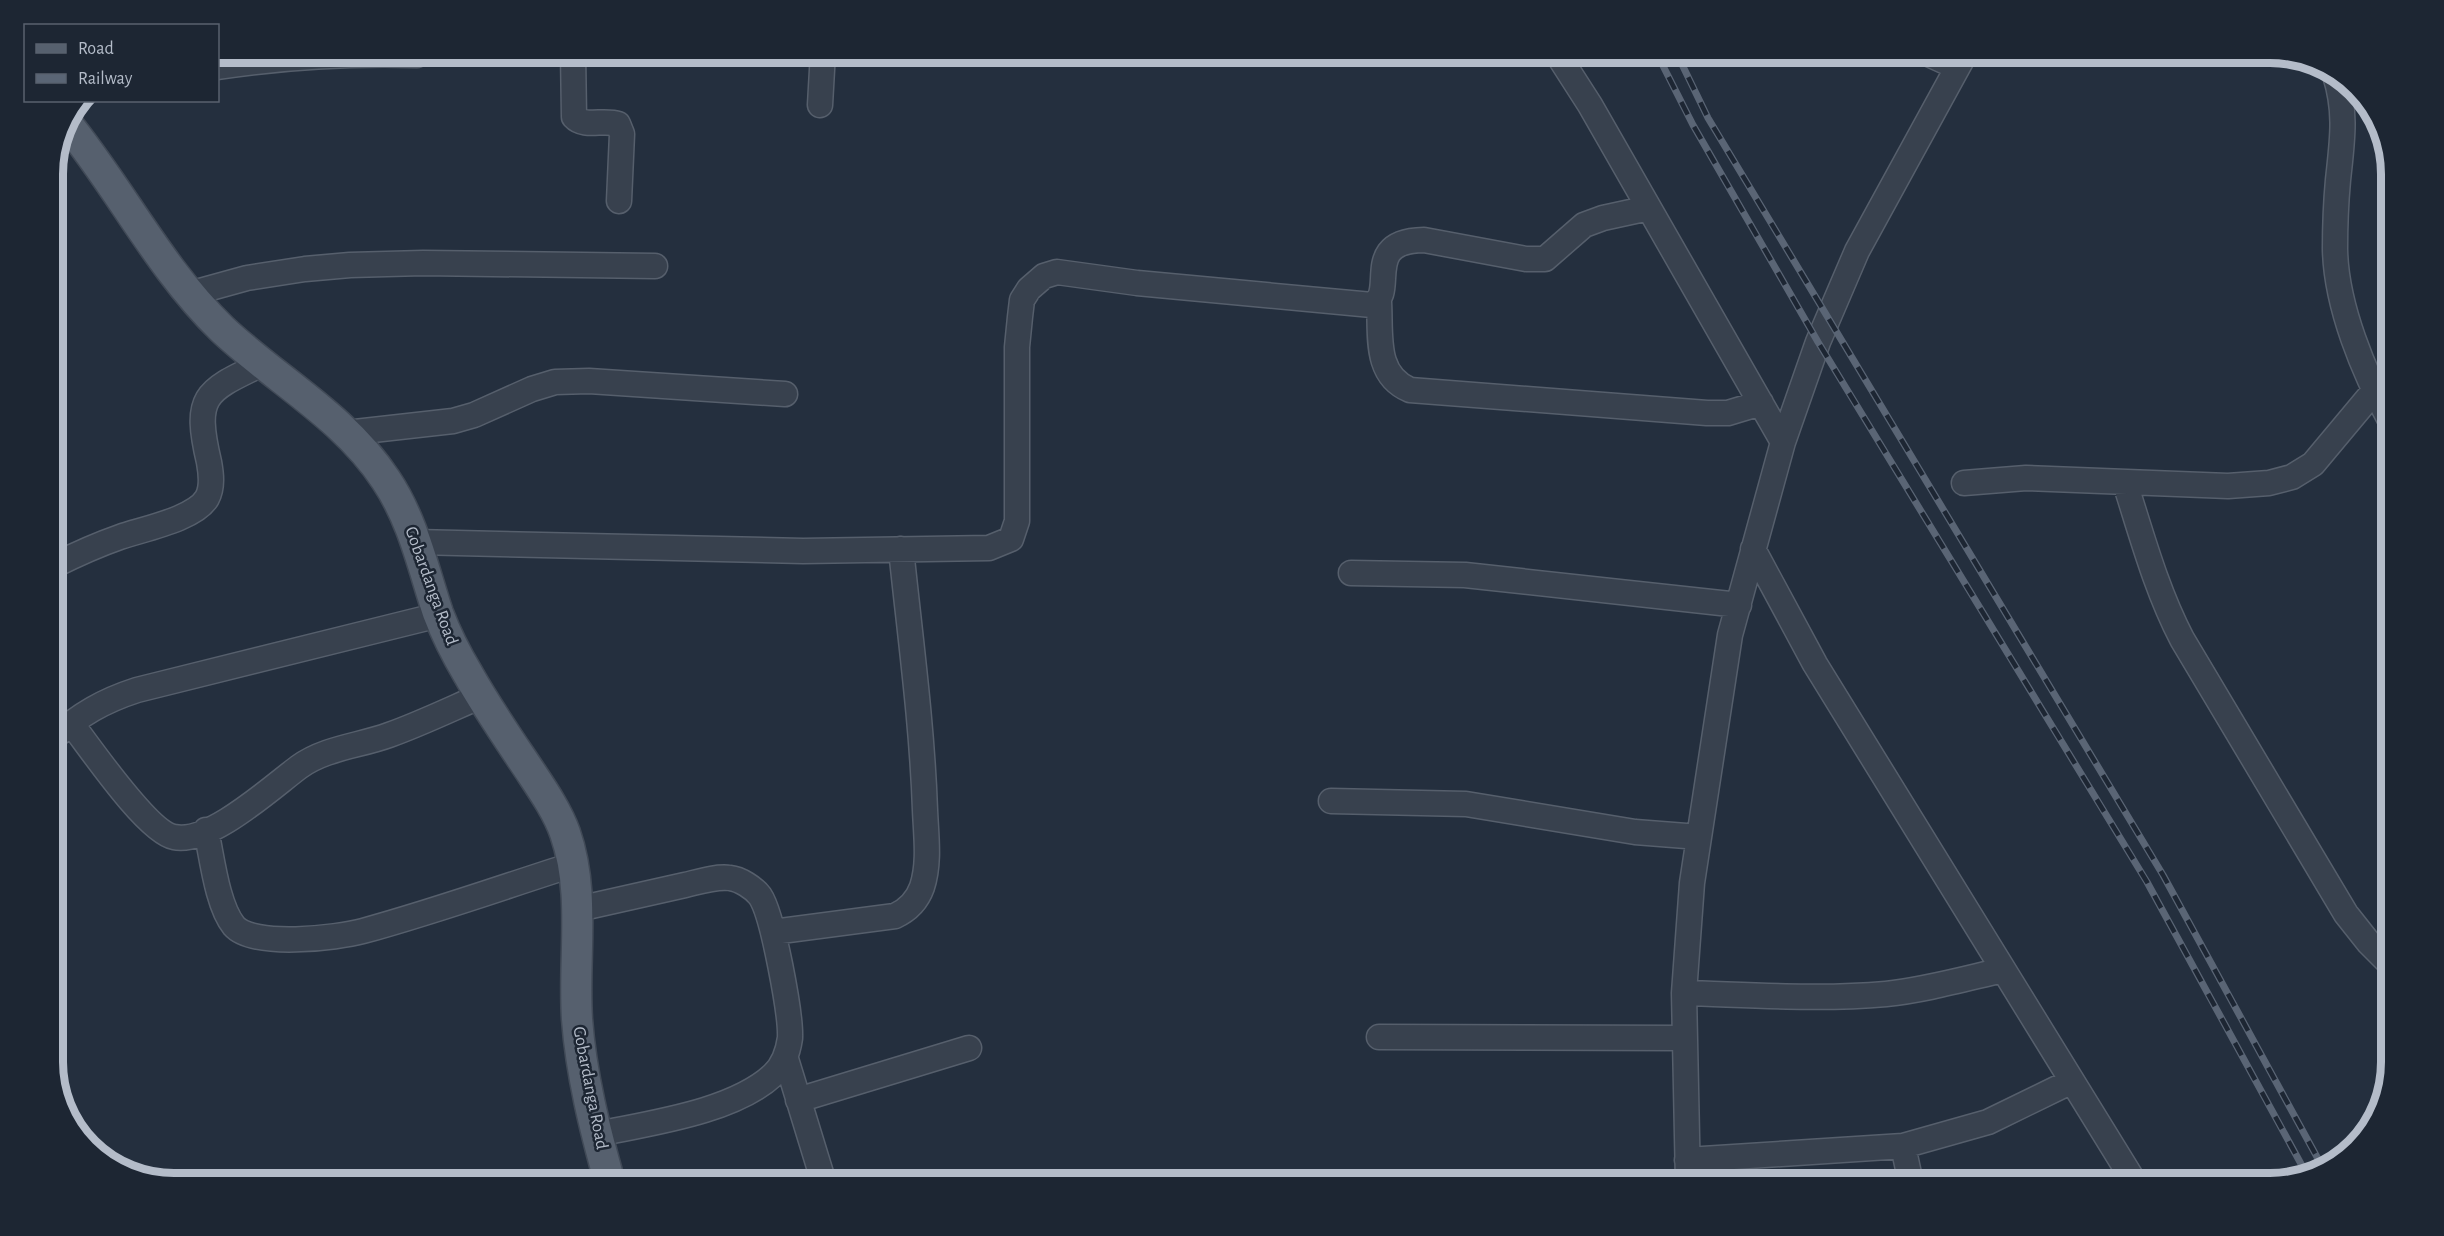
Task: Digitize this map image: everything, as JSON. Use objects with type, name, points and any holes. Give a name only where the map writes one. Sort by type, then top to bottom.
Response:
[{"type":"main road","name":"Gobardanga Road","points":[[72,130],[139,228],[189,294],[223,330],[323,411],[366,452],[388,482],[405,515],[452,646],[544,792],[565,832],[578,909],[577,1017],[585,1078],[607,1173]]},
{"type":"street","points":[[219,67],[253,63]]},
{"type":"street","points":[[573,63],[574,117],[581,122],[613,122],[620,128],[622,146],[619,201]]},
{"type":"street","points":[[820,105],[822,63]]},
{"type":"street","points":[[1563,63],[1590,105],[1783,442]]},
{"type":"street","points":[[1960,63],[1857,251],[1818,342],[1783,442],[1730,635],[1692,883],[1684,993],[1687,1172],[1903,1146],[1988,1122],[2072,1081]]},
{"type":"street","points":[[2339,88],[2344,125],[2338,180],[2335,251],[2350,330],[2381,404]]},
{"type":"street","points":[[1649,208],[1603,218],[1584,225],[1555,253],[1545,259],[1526,260],[1424,240],[1409,240],[1400,243],[1384,262],[1382,295],[1379,302],[1384,364],[1389,375],[1399,385],[1410,390],[1699,413],[1728,413],[1761,403]]},
{"type":"street","points":[[189,294],[248,278],[350,265],[423,263],[656,266]]},
{"type":"street","points":[[415,542],[803,551],[988,548],[1011,539],[1017,521],[1017,346],[1020,317],[1022,300],[1029,289],[1044,276],[1057,272],[1137,283],[1363,305],[1379,302]]},
{"type":"street","points":[[63,562],[111,540],[186,514],[199,507],[207,497],[211,486],[211,471],[201,426],[202,411],[209,395],[224,382],[264,363]]},
{"type":"street","points":[[346,433],[453,421],[474,415],[532,389],[555,382],[589,381],[785,394]]},
{"type":"street","points":[[1964,483],[2026,478],[2228,486],[2269,483],[2292,477],[2319,457],[2374,392]]},
{"type":"street","points":[[2125,483],[2165,607],[2182,639],[2346,914],[2381,955]]},
{"type":"street","points":[[773,932],[895,916],[907,910],[916,900],[922,887],[927,860],[924,773],[901,549]]},
{"type":"street","points":[[1753,549],[1815,664],[2127,1173]]},
{"type":"street","points":[[1351,573],[1465,575],[1739,605]]},
{"type":"street","points":[[63,729],[89,710],[112,698],[137,690],[439,615]]},
{"type":"street","points":[[63,731],[158,828],[174,837],[189,836],[242,812],[300,766],[315,758],[333,750],[392,734],[482,696]]},
{"type":"street","points":[[1331,801],[1466,804],[1635,832],[1700,837]]},
{"type":"street","points":[[206,830],[227,914],[236,928],[251,936],[271,939],[315,938],[361,932],[572,865]]},
{"type":"street","points":[[578,909],[730,878],[745,883],[760,896],[773,932],[789,1019],[790,1038],[786,1059],[821,1173]]},
{"type":"street","points":[[1684,993],[1791,997],[1887,994],[1930,987],[2003,970]]},
{"type":"street","points":[[1379,1037],[1684,1038]]},
{"type":"street","points":[[798,1100],[969,1048]]},
{"type":"street","points":[[598,1134],[692,1114],[725,1102],[773,1075],[786,1059]]},
{"type":"street","points":[[1903,1146],[1909,1173]]},
{"type":"railway","points":[[1662,63],[1693,125],[1818,342],[2147,882],[2303,1168]]},
{"type":"railway","points":[[1681,63],[1708,118],[2163,875],[2319,1161]]}]
